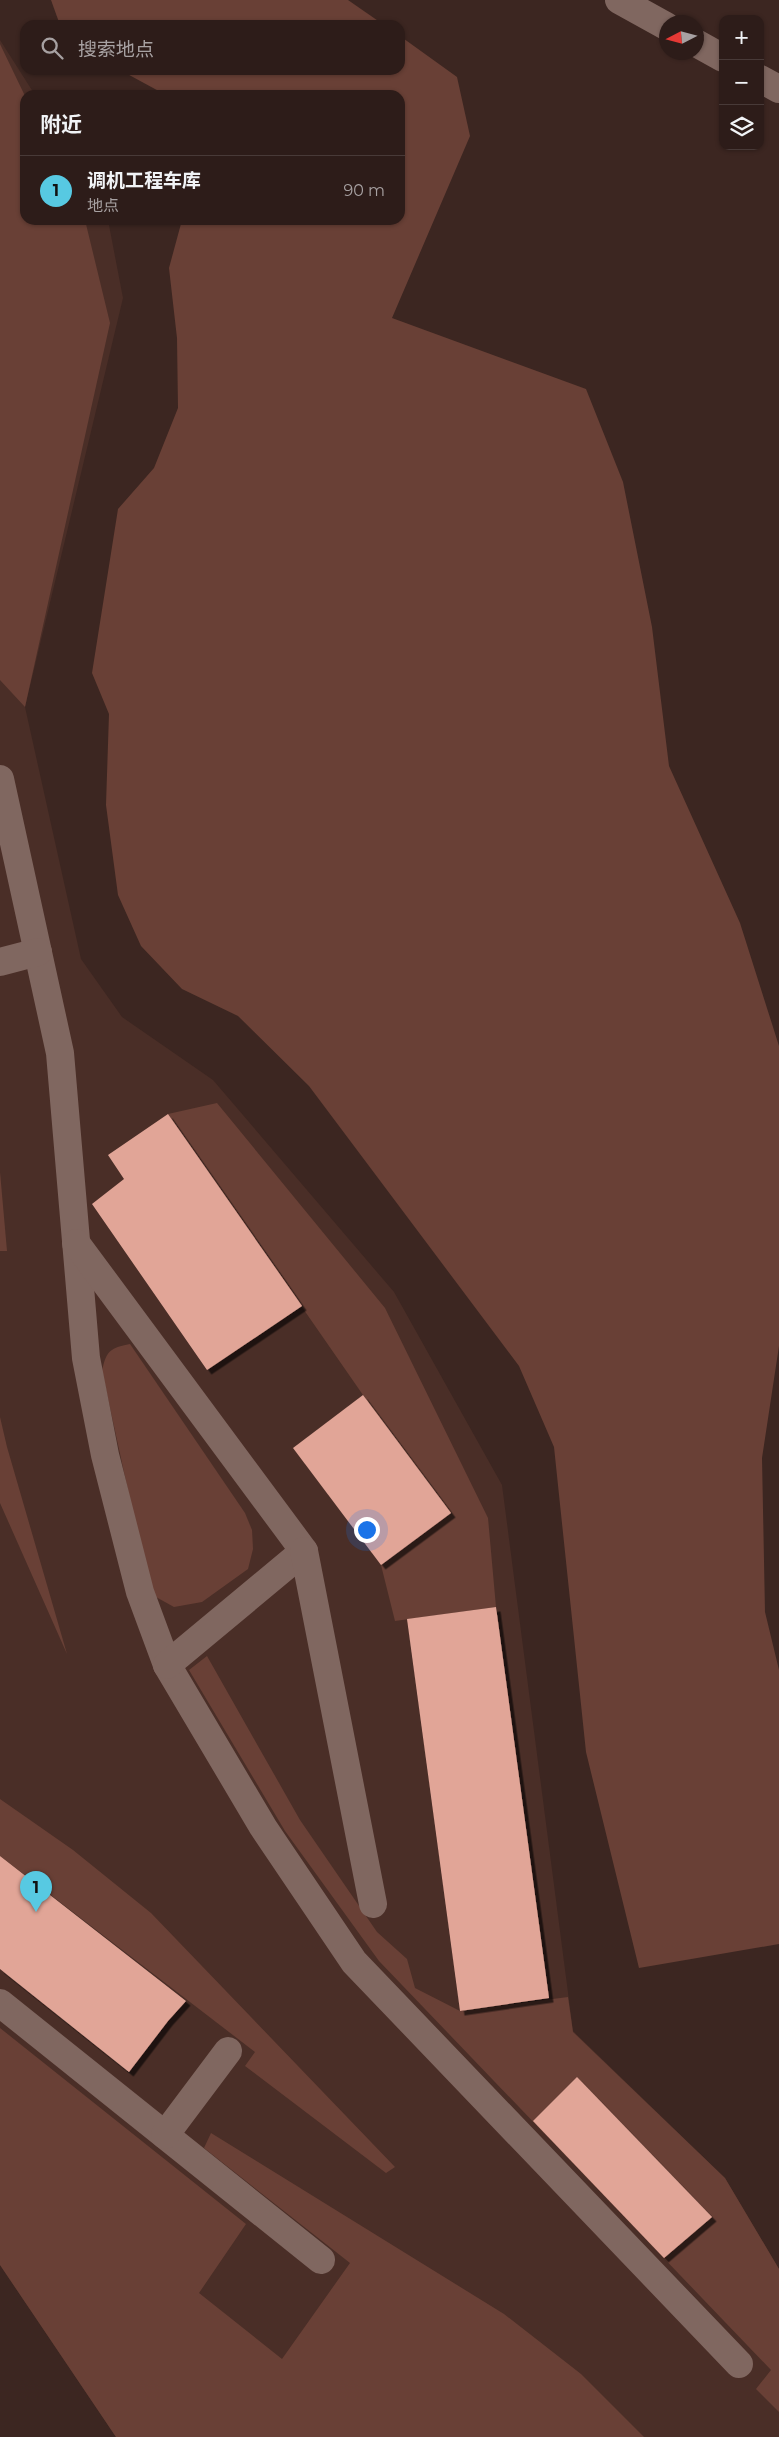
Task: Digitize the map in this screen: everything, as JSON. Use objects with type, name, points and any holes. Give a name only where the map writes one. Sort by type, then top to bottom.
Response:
[{"type":"street","points":[[619,0],[659,22]]},
{"type":"street","points":[[704,47],[719,56]]},
{"type":"street","points":[[764,81],[779,89]]},
{"type":"street","points":[[0,779],[60,1053],[86,1358],[104,1455],[140,1592],[167,1665],[263,1827],[354,1962],[739,2364]]},
{"type":"street","points":[[0,962],[38,952]]},
{"type":"street","points":[[76,1243],[304,1551],[373,1904]]},
{"type":"street","points":[[167,1665],[304,1551]]},
{"type":"street","points":[[0,2004],[322,2260]]},
{"type":"street","points":[[165,2135],[228,2051]]},
{"type":"shaded area","points":[[51,0],[348,0],[377,20],[58,20]]},
{"type":"shaded area","points":[[0,40],[20,71],[20,75],[22,75],[32,90],[20,90],[20,225],[109,225],[123,298],[25,707],[81,959],[122,1017],[213,1080],[394,1292],[502,1485],[573,2031],[725,2178],[779,2269],[779,2437],[116,2437],[0,2265]]},
{"type":"shaded area","points":[[405,40],[457,77],[470,136],[392,318],[586,389],[623,482],[652,627],[669,766],[740,923],[779,1046],[779,1346],[762,1458],[765,1612],[779,1670],[779,1944],[639,1968],[586,1752],[554,1447],[519,1366],[309,1086],[238,1016],[182,989],[141,946],[118,895],[106,805],[109,714],[92,673],[118,509],[154,468],[178,408],[177,338],[169,268],[181,225],[405,225],[405,90],[157,90],[129,75],[405,75]]},
{"type":"shaded area","points":[[0,44],[22,90],[20,90],[20,225],[86,225],[110,323],[25,707],[0,680]]},
{"type":"shaded area","points":[[217,1103],[385,1308],[488,1518],[496,1607],[395,1621],[381,1565],[450,1513],[363,1395],[168,1114]]},
{"type":"shaded area","points":[[0,1172],[7,1251],[0,1251]]},
{"type":"shaded area","points":[[130,1344],[245,1513],[252,1530],[253,1549],[248,1569],[202,1602],[174,1607],[156,1597],[146,1573],[102,1371],[107,1355],[113,1349]]},
{"type":"shaded area","points":[[0,1417],[7,1447],[67,1654],[0,1503]]},
{"type":"shaded area","points":[[207,1656],[300,1820],[377,1932],[407,1959],[415,1988],[460,2011],[568,1997],[573,2032],[725,2178],[779,2269],[779,2412],[756,2389],[771,2370],[379,1961],[285,1831],[189,1670]]},
{"type":"shaded area","points":[[0,1799],[73,1850],[151,1913],[395,2167],[386,2173],[245,2066],[255,2052],[0,1856]]},
{"type":"shaded area","points":[[0,2028],[246,2224],[199,2293],[282,2359],[350,2263],[204,2148],[211,2133],[504,2314],[581,2374],[644,2437],[116,2437],[0,2265]]},
{"type":"building","points":[[168,1114],[302,1306],[207,1370],[92,1204],[124,1179],[108,1155]]},
{"type":"building","points":[[363,1395],[451,1513],[381,1565],[293,1448]]},
{"type":"building","points":[[496,1607],[549,1998],[460,2011],[407,1619]]},
{"type":"building","points":[[0,1856],[186,2001],[168,2021],[129,2072],[0,1969]]},
{"type":"building","points":[[577,2077],[712,2217],[664,2258],[533,2121]]},
{"type":"place","name":"调机工程车库","points":[[36,1912]]}]
